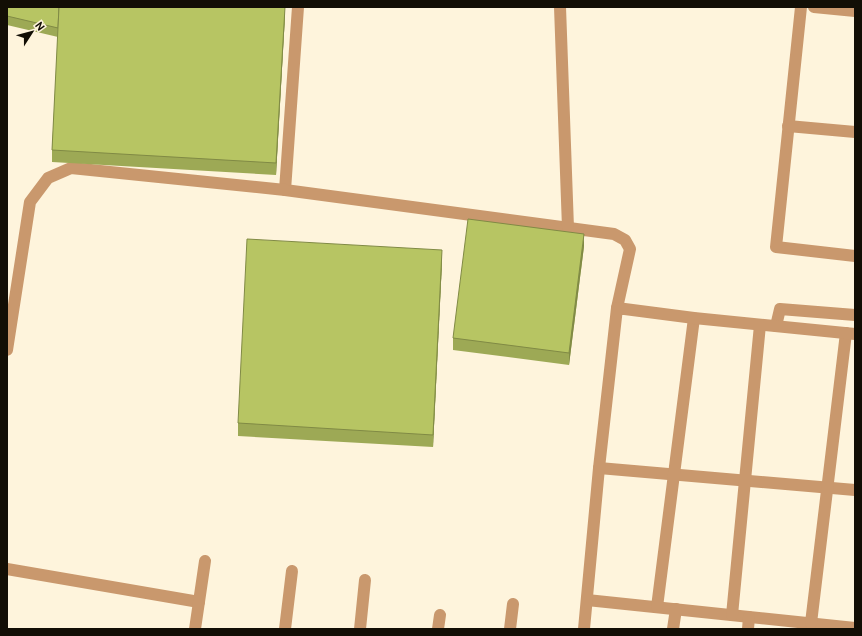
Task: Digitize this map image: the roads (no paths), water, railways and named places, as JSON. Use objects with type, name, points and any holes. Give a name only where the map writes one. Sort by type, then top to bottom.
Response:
[{"type":"street","points":[[285,190],[298,7]]},
{"type":"street","points":[[560,7],[568,228]]},
{"type":"street","points":[[801,7],[776,247],[855,256]]},
{"type":"street","points":[[814,7],[855,11]]},
{"type":"street","points":[[788,126],[855,132]]},
{"type":"street","points":[[7,350],[30,202],[48,178],[71,168],[285,190],[614,234],[625,240],[630,249],[617,308],[599,468],[584,629]]},
{"type":"street","points":[[617,308],[694,318],[850,334],[827,488],[811,623]]},
{"type":"street","points":[[776,326],[780,309],[855,315]]},
{"type":"street","points":[[657,607],[694,318]]},
{"type":"street","points":[[732,615],[760,325]]},
{"type":"street","points":[[599,468],[855,490]]},
{"type":"street","points":[[195,629],[205,561]]},
{"type":"street","points":[[7,569],[199,602]]},
{"type":"street","points":[[285,629],[292,571]]},
{"type":"street","points":[[360,629],[365,580]]},
{"type":"street","points":[[587,600],[855,628]]},
{"type":"street","points":[[510,629],[513,604]]},
{"type":"street","points":[[673,629],[676,609]]},
{"type":"street","points":[[438,629],[440,615]]},
{"type":"street","points":[[748,629],[749,617]]}]
